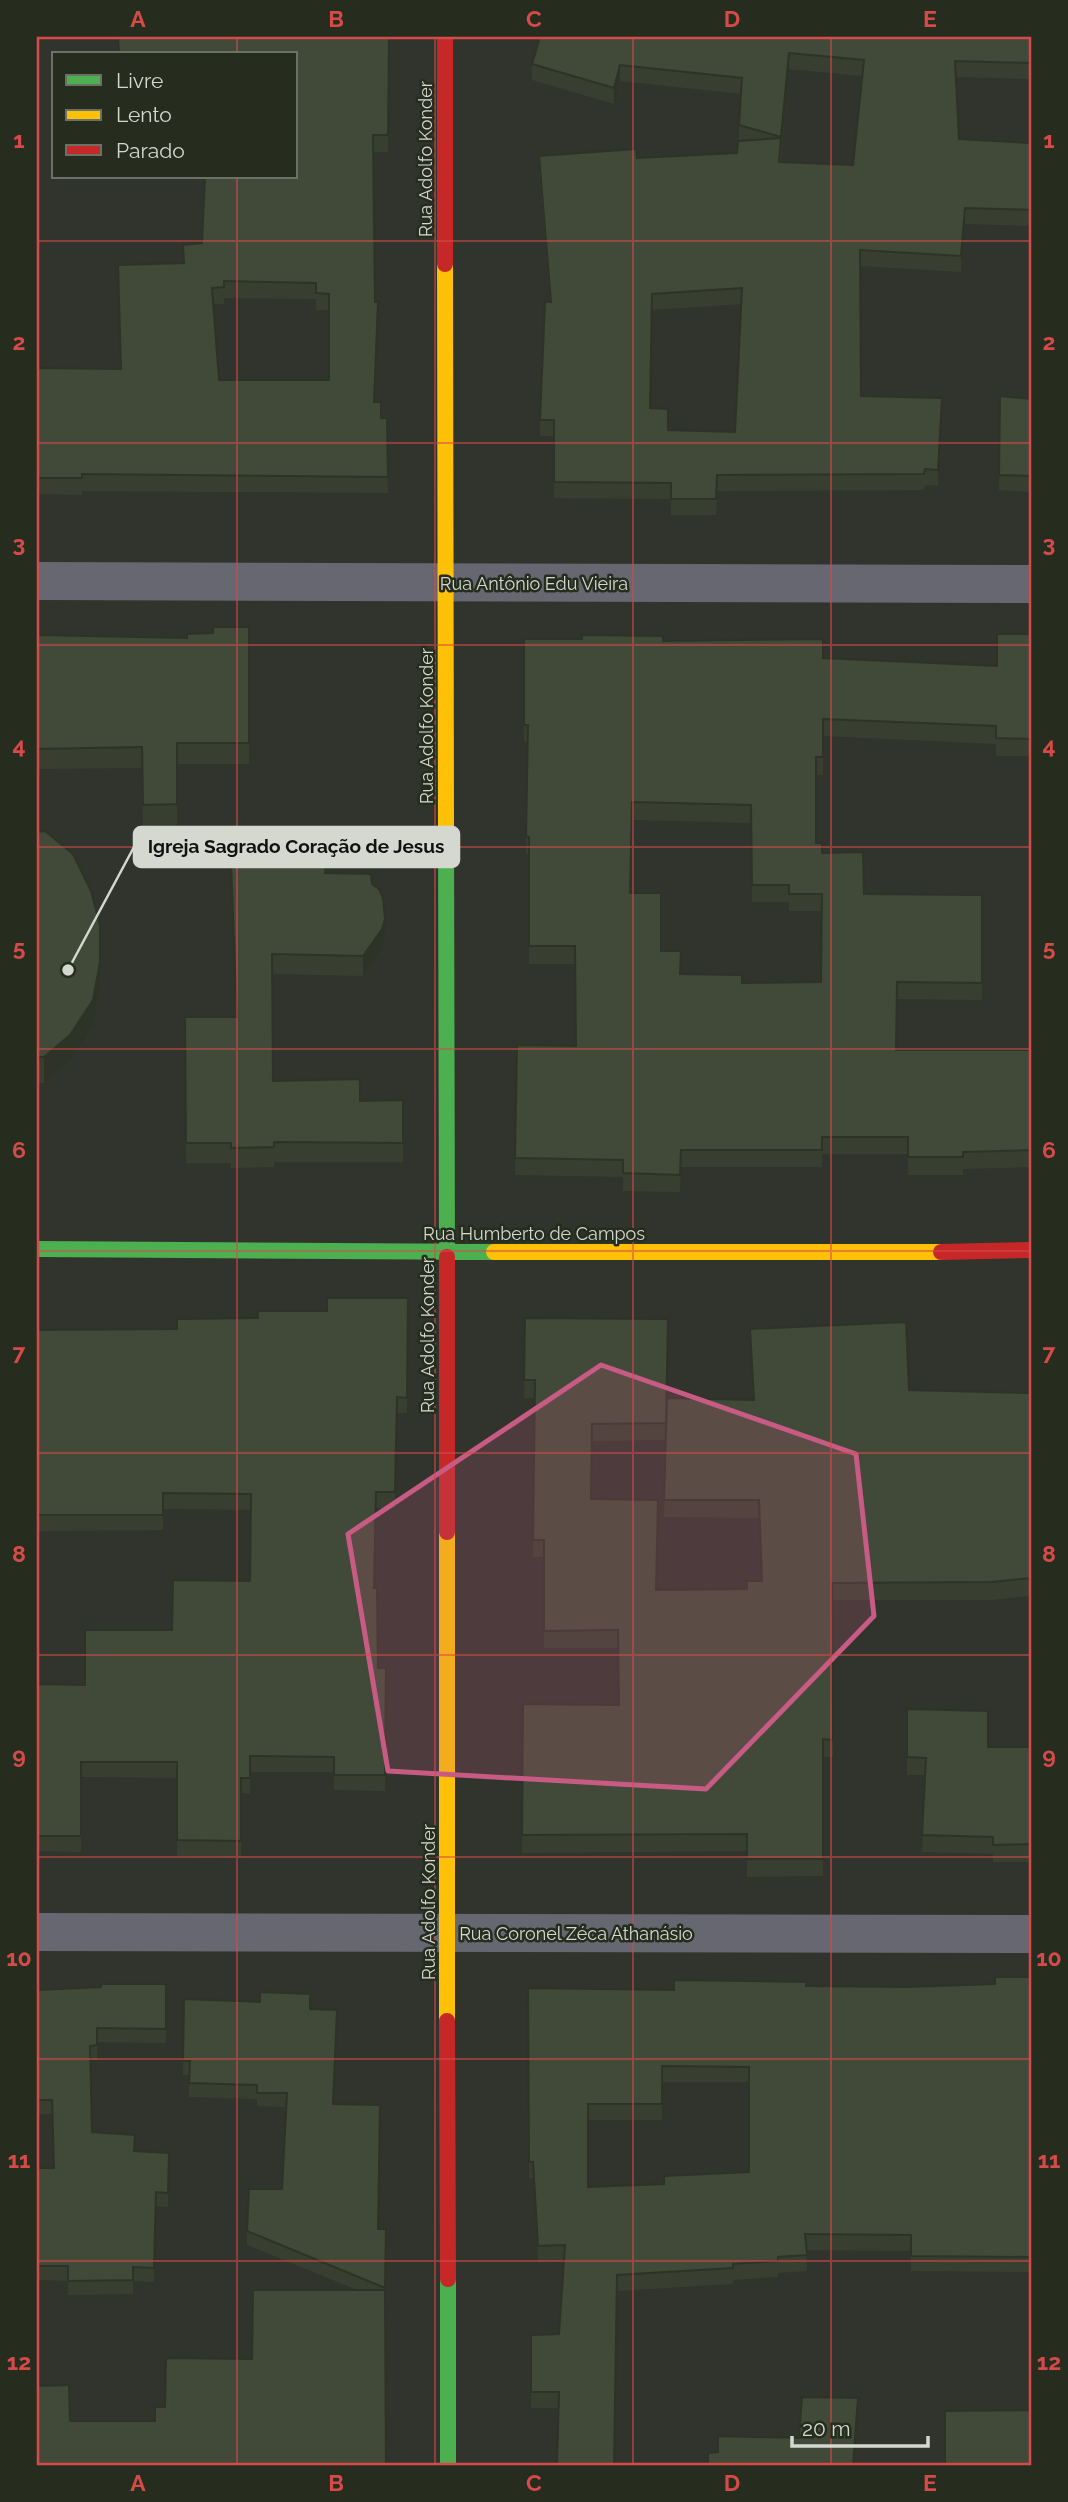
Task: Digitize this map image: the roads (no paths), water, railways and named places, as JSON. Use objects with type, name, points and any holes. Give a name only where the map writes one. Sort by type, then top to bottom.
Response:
[{"type":"street","name":"Rua Adolfo Konder","points":[[445,37],[448,2465]]},
{"type":"street","name":"Rua Antônio Edu Vieira","points":[[37,581],[1031,584]]},
{"type":"street","name":"Rua Humberto de Campos","points":[[37,1249],[923,1254],[1031,1250]]},
{"type":"street","name":"Rua Coronel Zéca Athanásio","points":[[37,1932],[1031,1934]]},
{"type":"place","name":"Igreja Sagrado Coração de Jesus","points":[[68,970]]}]
